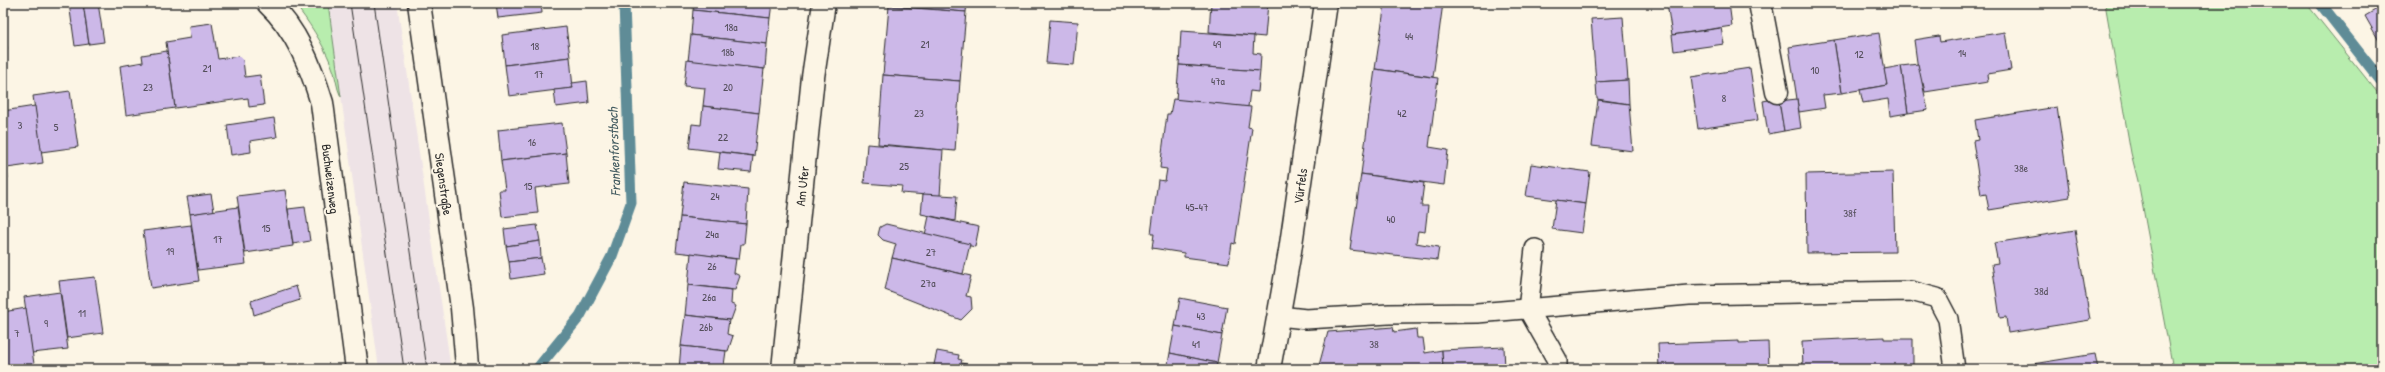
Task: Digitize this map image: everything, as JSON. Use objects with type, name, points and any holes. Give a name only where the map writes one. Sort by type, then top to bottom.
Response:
[{"type":"street","name":"Buchweizenweg","points":[[268,3],[291,32],[311,67],[322,104],[357,369]]},
{"type":"street","name":"Siegenstraße","points":[[419,3],[462,308],[467,366]]},
{"type":"street","name":"Am Ufer","points":[[783,369],[813,77],[824,3]]},
{"type":"street","name":"Vürfels","points":[[1269,369],[1290,251],[1326,3]]},
{"type":"street","points":[[1760,3],[1777,92]]},
{"type":"lane","points":[[1535,249],[1528,309],[1557,360],[1557,369]]},
{"type":"lane","points":[[1278,316],[1306,319],[1389,314],[1477,313],[1689,295],[1911,291],[1937,298],[1948,319],[1955,369]]},
{"type":"shaded area","points":[[328,3],[397,3],[451,369],[379,369]]},
{"type":"green space","points":[[294,3],[328,3],[341,97],[333,68],[324,48]]},
{"type":"green space","points":[[2105,3],[2306,3],[2377,92],[2382,99],[2382,369],[2173,369],[2138,181],[2131,153]]},
{"type":"building","points":[[69,3],[83,3],[89,44],[75,46]]},
{"type":"building","points":[[83,3],[98,3],[104,42],[89,44]]},
{"type":"building","points":[[463,3],[482,3],[463,5]]},
{"type":"building","points":[[496,3],[541,3],[542,13],[498,18]]},
{"type":"building","points":[[694,3],[772,3],[770,18],[693,10]]},
{"type":"building","points":[[889,3],[967,3],[966,12],[889,6]]},
{"type":"building","points":[[1211,3],[1268,3],[1265,37],[1209,32]]},
{"type":"building","points":[[1385,3],[1443,3],[1433,77],[1375,69]]},
{"type":"building","points":[[1667,3],[1729,3],[1732,26],[1672,35]]},
{"type":"building","points":[[889,6],[966,12],[960,81],[883,75]]},
{"type":"building","points":[[2382,6],[2382,46],[2365,16]]},
{"type":"building","points":[[693,10],[770,18],[767,44],[691,35]]},
{"type":"building","points":[[1623,17],[1628,80],[1596,82],[1591,19]]},
{"type":"building","points":[[3,18],[7,49],[3,49]]},
{"type":"building","points":[[1050,20],[1078,22],[1074,65],[1046,63]]},
{"type":"building","points":[[212,23],[218,59],[239,56],[243,60],[245,77],[260,75],[264,105],[249,107],[248,98],[175,108],[166,42],[190,38],[189,26]]},
{"type":"building","points":[[566,27],[570,57],[505,65],[502,35]]},
{"type":"building","points":[[1721,28],[1724,44],[1674,51],[1672,35]]},
{"type":"building","points":[[1181,31],[1254,36],[1253,53],[1261,54],[1260,71],[1179,65]]},
{"type":"building","points":[[2005,32],[2011,70],[1987,74],[1988,82],[1925,92],[1923,83],[1920,84],[1914,40],[1939,36],[1940,42]]},
{"type":"building","points":[[1879,33],[1887,85],[1842,93],[1834,40]]},
{"type":"building","points":[[691,35],[767,44],[765,69],[688,61]]},
{"type":"building","points":[[1834,40],[1842,93],[1823,95],[1825,108],[1799,112],[1789,47]]},
{"type":"building","points":[[167,51],[175,108],[126,115],[120,66],[143,62],[142,55]]},
{"type":"building","points":[[570,57],[573,88],[509,96],[505,65]]},
{"type":"building","points":[[687,60],[764,69],[759,113],[703,106],[705,88],[684,86]]},
{"type":"building","points":[[1918,64],[1928,110],[1908,113],[1901,66]]},
{"type":"building","points":[[1179,65],[1260,71],[1258,92],[1250,91],[1248,107],[1176,100]]},
{"type":"building","points":[[1901,66],[1908,113],[1890,116],[1888,99],[1863,103],[1860,90],[1887,85],[1884,69]]},
{"type":"building","points":[[1750,68],[1758,120],[1698,129],[1691,77]]},
{"type":"building","points":[[1375,69],[1438,78],[1429,147],[1448,150],[1444,185],[1361,174]]},
{"type":"building","points":[[883,75],[960,81],[955,151],[878,144]]},
{"type":"building","points":[[1628,80],[1629,104],[1597,99],[1596,82]]},
{"type":"building","points":[[587,81],[589,103],[556,107],[554,90],[573,88],[572,83]]},
{"type":"building","points":[[70,91],[78,147],[41,152],[33,96]]},
{"type":"building","points":[[1779,98],[1784,131],[1768,134],[1763,101]]},
{"type":"building","points":[[1173,99],[1251,107],[1248,127],[1252,128],[1235,244],[1232,243],[1229,263],[1184,257],[1184,253],[1152,248],[1154,234],[1151,234],[1158,180],[1165,181],[1167,169],[1160,168],[1167,114],[1170,114]]},
{"type":"building","points":[[1797,99],[1801,128],[1784,131],[1779,101]]},
{"type":"building","points":[[1598,100],[1629,104],[1633,151],[1592,146]]},
{"type":"building","points":[[35,106],[43,163],[7,168],[3,140],[3,111]]},
{"type":"building","points":[[703,106],[759,113],[754,156],[689,148],[692,124],[701,125]]},
{"type":"building","points":[[2057,107],[2070,197],[1989,210],[1986,194],[1981,195],[1973,141],[1978,140],[1975,120]]},
{"type":"building","points":[[274,118],[277,137],[250,141],[251,152],[231,155],[227,125]]},
{"type":"building","points":[[562,123],[566,153],[501,161],[498,130]]},
{"type":"building","points":[[3,140],[8,178],[3,179]]},
{"type":"building","points":[[867,144],[943,150],[940,196],[901,193],[902,186],[864,183]]},
{"type":"building","points":[[720,152],[753,156],[751,172],[718,169]]},
{"type":"building","points":[[566,153],[569,184],[535,188],[538,213],[502,217],[499,190],[505,190],[501,161]]},
{"type":"building","points":[[1531,164],[1590,172],[1586,204],[1526,196]]},
{"type":"building","points":[[1893,172],[1895,252],[1807,253],[1806,174]]},
{"type":"building","points":[[1361,174],[1424,183],[1421,206],[1428,206],[1425,232],[1418,231],[1416,243],[1439,247],[1437,260],[1350,250]]},
{"type":"building","points":[[684,182],[748,189],[746,224],[680,217]]},
{"type":"building","points":[[285,190],[293,246],[245,253],[237,196]]},
{"type":"building","points":[[211,194],[214,211],[190,214],[187,197]]},
{"type":"building","points":[[923,194],[957,196],[955,221],[921,214]]},
{"type":"building","points":[[1556,200],[1586,204],[1582,233],[1552,229]]},
{"type":"building","points":[[238,207],[246,264],[198,270],[190,214]]},
{"type":"building","points":[[305,207],[310,241],[293,244],[288,209]]},
{"type":"building","points":[[929,216],[979,227],[975,247],[925,235]]},
{"type":"building","points":[[680,217],[746,224],[744,244],[741,244],[739,259],[676,252]]},
{"type":"building","points":[[886,224],[970,244],[963,274],[892,258],[896,244],[883,240],[878,235],[880,227]]},
{"type":"building","points":[[191,225],[199,281],[151,288],[143,231]]},
{"type":"building","points":[[537,225],[540,241],[506,246],[504,229]]},
{"type":"building","points":[[2075,230],[2090,320],[2008,333],[2006,317],[2000,318],[1992,264],[1998,263],[1994,243]]},
{"type":"building","points":[[540,241],[541,258],[509,262],[506,246]]},
{"type":"building","points":[[691,253],[736,259],[734,273],[740,276],[735,290],[688,285]]},
{"type":"building","points":[[541,258],[544,274],[511,279],[509,262]]},
{"type":"building","points":[[892,258],[971,276],[966,296],[971,297],[972,309],[961,320],[885,290]]},
{"type":"building","points":[[95,277],[103,333],[67,338],[59,281]]},
{"type":"building","points":[[688,285],[732,290],[731,304],[736,306],[731,320],[685,315]]},
{"type":"building","points":[[296,286],[300,300],[254,315],[251,301]]},
{"type":"building","points":[[60,292],[68,349],[32,353],[24,297]]},
{"type":"building","points":[[1180,298],[1227,307],[1222,335],[1175,326]]},
{"type":"building","points":[[26,308],[34,364],[3,369],[3,312]]},
{"type":"building","points":[[685,315],[729,320],[727,334],[733,336],[728,351],[681,346]]},
{"type":"building","points":[[1175,326],[1222,335],[1217,363],[1170,353]]},
{"type":"building","points":[[1393,327],[1394,332],[1416,329],[1417,338],[1423,338],[1425,353],[1442,350],[1443,369],[1318,369],[1328,332]]},
{"type":"building","points":[[1884,337],[1884,339],[1913,339],[1913,369],[1803,369],[1802,341]]},
{"type":"building","points":[[1739,341],[1739,343],[1768,342],[1769,369],[1659,369],[1658,344]]},
{"type":"building","points":[[681,346],[726,351],[724,365],[729,367],[729,369],[679,369]]},
{"type":"building","points":[[1504,347],[1505,369],[1443,369],[1442,350]]},
{"type":"building","points":[[937,351],[959,355],[958,359],[962,360],[961,363],[992,369],[933,369]]},
{"type":"building","points":[[1170,353],[1217,363],[1216,369],[1167,369]]},
{"type":"building","points":[[2095,354],[2098,369],[2014,369],[2014,367]]},
{"type":"waterway","name":"Frankenforstbach","points":[[537,369],[580,316],[612,256],[631,203],[624,3]]},
{"type":"waterway","points":[[2320,3],[2382,82]]},
{"type":"tram line","points":[[350,3],[404,369]]},
{"type":"tram line","points":[[374,3],[427,369]]}]
